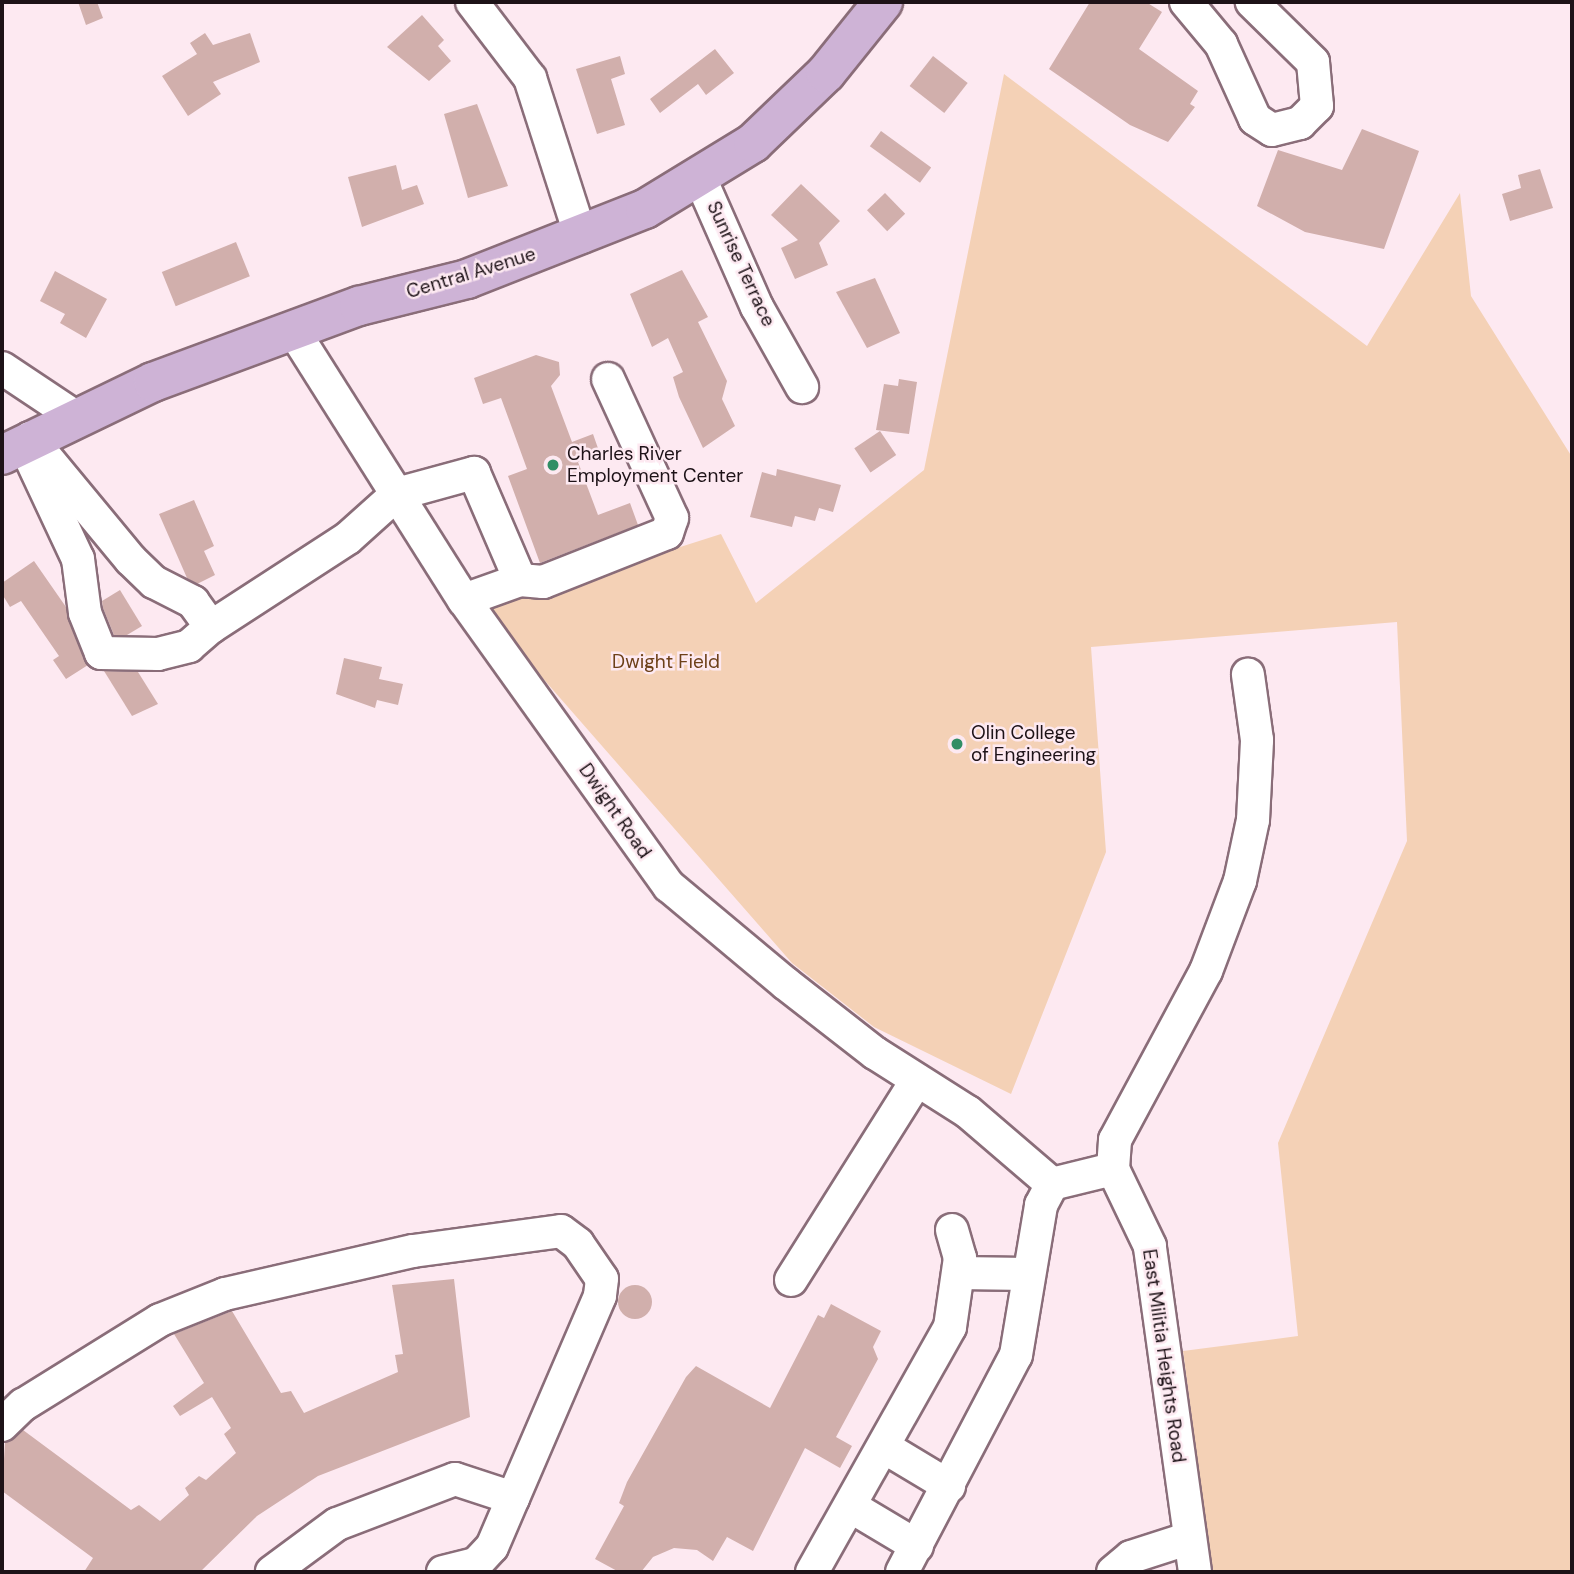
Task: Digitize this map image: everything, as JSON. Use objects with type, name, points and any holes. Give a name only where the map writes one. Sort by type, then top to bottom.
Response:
[{"type":"main road","name":"Central Avenue","points":[[18,445],[74,416],[293,330],[581,237],[700,178],[771,126],[826,72],[883,2]]},
{"type":"street","points":[[472,2],[530,78],[581,237]]},
{"type":"street","points":[[1186,2],[1221,44],[1255,119],[1272,130],[1300,123],[1317,106],[1313,62],[1252,2]]},
{"type":"street","name":"Sunrise Terrace","points":[[700,178],[757,307],[802,387]]},
{"type":"street","name":"Dwight Road","points":[[293,330],[464,600],[669,886],[785,983],[917,1080],[968,1112],[1052,1184]]},
{"type":"street","points":[[2,368],[74,416]]},
{"type":"street","points":[[464,600],[520,580],[543,582],[667,533],[673,517],[608,379]]},
{"type":"street","points":[[18,445],[67,531],[101,653],[158,654],[189,646],[211,627],[348,538],[397,494],[474,473],[520,580]]},
{"type":"street","points":[[18,445],[154,582],[193,602],[211,627]]},
{"type":"street","points":[[850,1506],[910,1559],[1016,1355],[1033,1233],[1052,1184],[1114,1169],[1124,1116],[1206,971],[1240,881],[1253,820],[1256,740],[1248,675]]},
{"type":"street","points":[[791,1280],[917,1080]]},
{"type":"street","name":"East Militia Heights Road","points":[[1114,1169],[1150,1246],[1195,1572]]},
{"type":"street","points":[[812,1572],[950,1327],[959,1273],[952,1230]]},
{"type":"street","points":[[2,1425],[23,1405],[160,1320],[225,1294],[401,1253],[561,1231],[594,1263],[602,1279],[600,1296],[513,1498],[484,1556],[476,1564],[443,1572]]},
{"type":"street","points":[[959,1273],[1027,1274]]},
{"type":"street","points":[[884,1447],[949,1486]]},
{"type":"street","points":[[272,1572],[337,1524],[455,1479],[513,1498]]},
{"type":"street","points":[[1113,1572],[1131,1558],[1190,1538]]},
{"type":"green space","name":"Olin College of Engineering","points":[[1004,74],[1367,346],[1460,193],[1471,296],[1572,457],[1572,1572],[1212,1572],[1183,1351],[1298,1336],[1278,1143],[1407,841],[1397,622],[1091,647],[1106,852],[1011,1094],[874,1027],[792,963],[483,610],[721,534],[756,603],[924,470]]},
{"type":"building","points":[[78,2],[97,2],[103,18],[86,25]]},
{"type":"building","points":[[1090,2],[1146,2],[1162,12],[1139,49],[1198,91],[1190,104],[1195,107],[1168,142],[1130,125],[1049,69]]},
{"type":"building","points":[[422,15],[444,40],[438,46],[451,61],[429,81],[387,47]]},
{"type":"building","points":[[205,33],[213,45],[250,33],[260,62],[213,82],[221,94],[188,116],[162,76],[197,54],[190,43]]},
{"type":"building","points":[[715,49],[734,73],[706,95],[698,84],[660,113],[650,99]]},
{"type":"building","points":[[620,56],[625,74],[611,79],[625,125],[597,134],[576,69]]},
{"type":"building","points":[[933,56],[968,83],[944,113],[910,86]]},
{"type":"building","points":[[477,104],[508,186],[468,198],[444,114]]},
{"type":"building","points":[[1362,129],[1419,151],[1384,249],[1305,232],[1257,206],[1278,150],[1342,170]]},
{"type":"building","points":[[881,131],[931,167],[920,183],[870,146]]},
{"type":"building","points":[[396,165],[402,190],[417,185],[424,204],[362,227],[348,177]]},
{"type":"building","points":[[1540,169],[1553,208],[1510,221],[1502,194],[1521,188],[1518,175]]},
{"type":"building","points":[[801,184],[840,221],[819,243],[828,265],[795,279],[781,248],[798,240],[771,215]]},
{"type":"building","points":[[885,193],[905,214],[887,231],[867,210]]},
{"type":"building","points":[[236,242],[250,276],[176,306],[162,272]]},
{"type":"building","points":[[682,270],[708,317],[698,322],[727,381],[722,399],[735,426],[703,448],[679,397],[673,377],[683,372],[668,338],[652,347],[630,294]]},
{"type":"building","points":[[55,271],[107,299],[86,338],[60,323],[65,314],[40,301]]},
{"type":"building","points":[[875,278],[900,333],[867,348],[836,292]]},
{"type":"building","name":"Charles River Employment Center","points":[[536,355],[559,362],[560,375],[551,386],[572,442],[593,434],[600,454],[578,462],[598,515],[630,503],[638,525],[540,563],[508,476],[527,469],[501,398],[483,404],[474,378]]},
{"type":"building","points":[[899,379],[917,382],[909,434],[876,430],[884,384],[898,386]]},
{"type":"building","points":[[880,431],[896,455],[871,472],[854,448]]},
{"type":"building","points":[[777,469],[841,485],[833,512],[819,508],[815,521],[795,516],[792,527],[750,517],[762,472],[776,476]]},
{"type":"building","points":[[194,500],[214,546],[204,551],[215,575],[197,584],[187,578],[159,514]]},
{"type":"building","points":[[34,561],[66,607],[88,665],[66,679],[53,660],[59,656],[21,601],[10,607],[2,594],[2,583]]},
{"type":"building","points":[[120,590],[142,626],[127,635],[114,635],[103,608],[102,601]]},
{"type":"building","points":[[344,658],[382,667],[379,679],[403,684],[398,705],[377,700],[375,708],[336,694]]},
{"type":"building","points":[[104,671],[138,672],[158,704],[132,716]]},
{"type":"building","points":[[454,1279],[470,1417],[318,1476],[257,1516],[200,1572],[84,1572],[93,1558],[2,1491],[5,1443],[23,1430],[131,1510],[139,1505],[160,1521],[189,1495],[185,1488],[199,1476],[206,1480],[236,1453],[224,1434],[231,1428],[212,1397],[180,1416],[173,1406],[204,1383],[174,1334],[232,1311],[281,1393],[291,1391],[304,1413],[398,1372],[395,1355],[403,1354],[392,1285]]},
{"type":"building","points":[[635,1285],[647,1290],[652,1302],[647,1314],[635,1319],[623,1314],[618,1302],[623,1290]]},
{"type":"building","points":[[831,1304],[881,1331],[873,1347],[878,1359],[836,1437],[852,1446],[840,1468],[805,1448],[753,1551],[727,1537],[713,1561],[697,1550],[674,1548],[653,1557],[641,1572],[619,1572],[595,1559],[624,1506],[619,1503],[627,1482],[686,1377],[696,1366],[770,1408],[818,1315],[824,1318]]},
{"type":"place","name":"Charles River Employment Center","points":[[553,465]]},
{"type":"place","name":"Olin College of Engineering","points":[[957,744]]},
{"type":"park label","name":"Dwight Field","points":[[666,662]]}]
